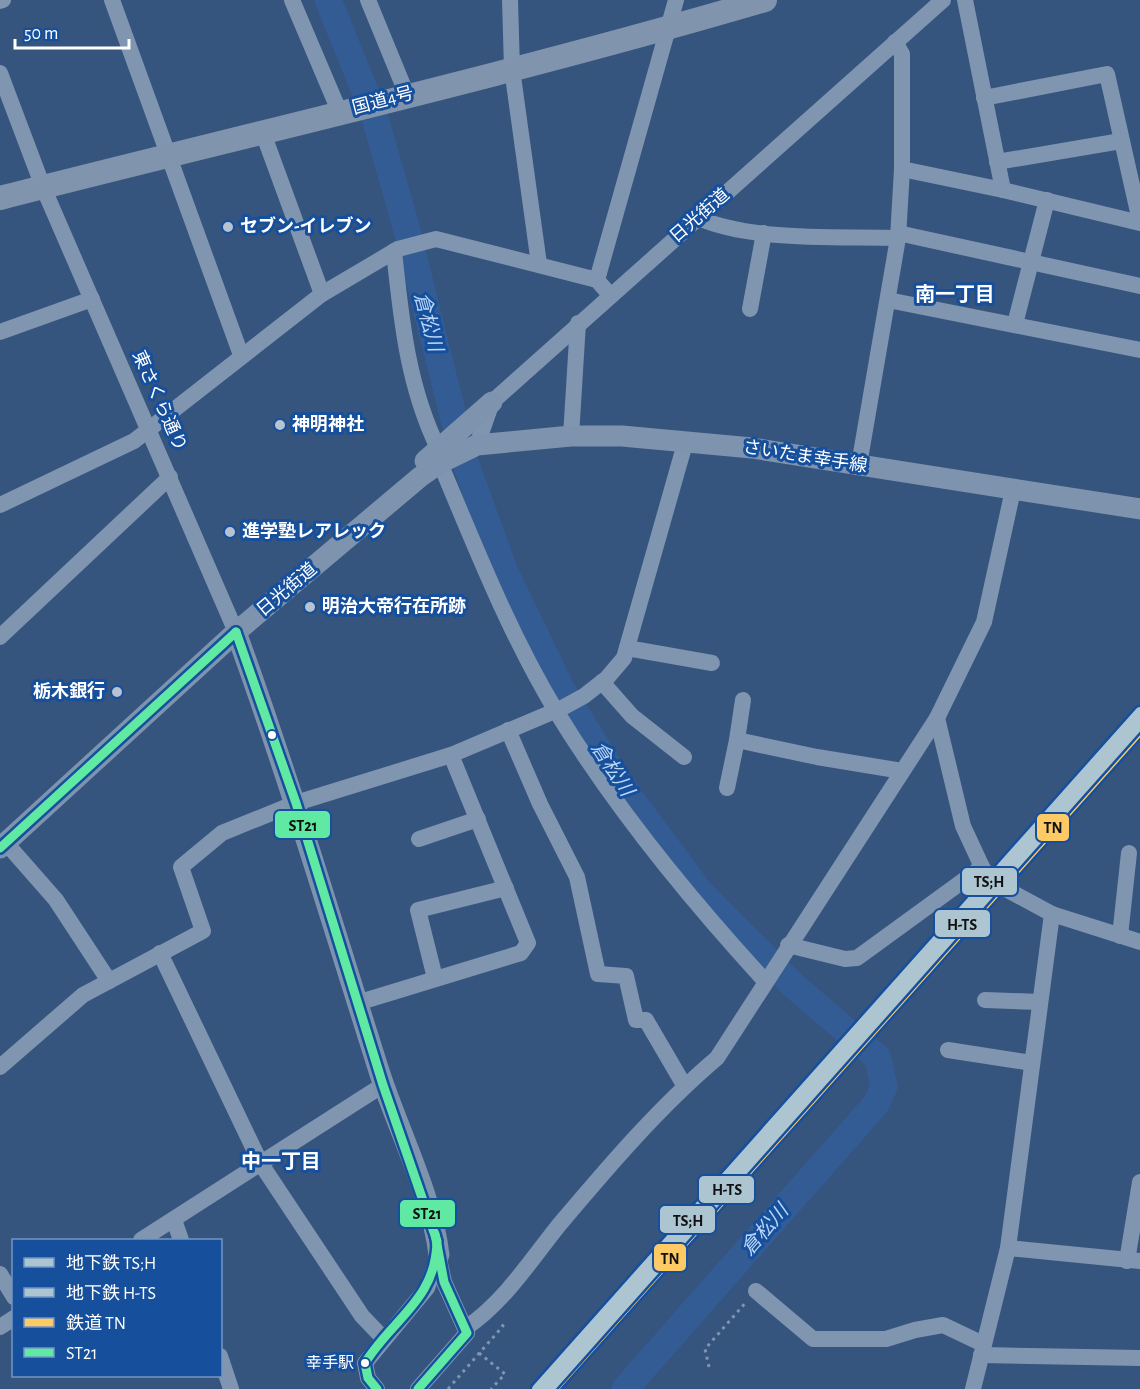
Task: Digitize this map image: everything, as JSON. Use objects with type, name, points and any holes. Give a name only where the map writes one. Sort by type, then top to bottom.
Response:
[{"type":"highway","name":"国道4号","points":[[0,198],[512,69],[765,0]]},
{"type":"main road","points":[[470,440],[492,402]]},
{"type":"main road","name":"さいたま幸手線","points":[[470,440],[571,436],[686,440],[1140,509]]},
{"type":"main road","name":"日光街道","points":[[3,846],[236,632],[442,455],[470,440]]},
{"type":"main road","points":[[236,632],[296,803],[383,1085],[430,1214],[439,1255]]},
{"type":"street","points":[[112,0],[241,355]]},
{"type":"street","points":[[292,0],[347,111]]},
{"type":"street","points":[[368,0],[397,97]]},
{"type":"street","points":[[510,0],[512,69],[539,264]]},
{"type":"street","points":[[597,280],[676,0]]},
{"type":"street","name":"日光街道","points":[[492,402],[895,42],[931,6],[943,0]]},
{"type":"street","points":[[965,0],[1003,190]]},
{"type":"street","points":[[859,465],[898,236],[902,169],[902,54],[895,42]]},
{"type":"street","name":"東さくら通り","points":[[0,73],[43,187],[150,429],[236,632]]},
{"type":"street","points":[[902,169],[1140,222],[1120,141],[1107,74],[984,98]]},
{"type":"street","points":[[263,133],[322,294]]},
{"type":"street","points":[[998,162],[1120,141]]},
{"type":"street","points":[[1015,324],[1047,200]]},
{"type":"street","points":[[698,218],[713,224],[764,233],[898,236],[1140,286]]},
{"type":"street","points":[[750,309],[764,233]]},
{"type":"street","points":[[0,505],[134,441],[241,355],[322,294],[396,250],[436,240],[597,280],[610,295]]},
{"type":"street","points":[[396,250],[401,319],[411,374],[429,430],[442,455],[520,642],[559,709],[633,823],[694,904],[766,979]]},
{"type":"street","points":[[0,332],[92,299]]},
{"type":"street","points":[[888,300],[1140,350]]},
{"type":"street","points":[[571,436],[578,323]]},
{"type":"street","points":[[0,1067],[83,995],[204,931],[181,867],[222,833],[296,803],[451,754],[559,709],[585,696],[602,682],[624,658],[686,440]]},
{"type":"street","points":[[0,637],[170,477]]},
{"type":"street","points":[[467,1327],[485,1314],[565,1219],[684,1085],[717,1058],[937,718],[984,622],[1014,490]]},
{"type":"street","points":[[627,648],[712,663]]},
{"type":"street","points":[[602,682],[632,716],[684,757]]},
{"type":"street","points":[[727,788],[742,700]]},
{"type":"street","points":[[937,718],[963,826],[982,867],[997,886],[1052,914],[1140,942]]},
{"type":"street","points":[[508,730],[540,804],[577,877],[598,974],[626,976],[636,1020],[646,1020],[684,1085]]},
{"type":"street","points":[[737,740],[817,758],[902,771]]},
{"type":"street","points":[[357,1003],[521,953],[528,943],[451,754]]},
{"type":"street","points":[[419,839],[478,819]]},
{"type":"street","points":[[3,846],[56,900],[109,981]]},
{"type":"street","points":[[1120,936],[1129,853]]},
{"type":"street","points":[[788,945],[845,959],[857,958],[982,867]]},
{"type":"street","points":[[435,978],[418,910],[506,888]]},
{"type":"street","points":[[973,1389],[1008,1248],[1052,914]]},
{"type":"street","points":[[160,953],[261,1164],[362,1316],[384,1339]]},
{"type":"street","points":[[985,1000],[1040,1002]]},
{"type":"street","points":[[948,1050],[1032,1063]]},
{"type":"street","points":[[143,1239],[383,1085]]},
{"type":"street","points":[[1008,1248],[1133,1261],[1140,1182]]},
{"type":"street","points":[[174,1220],[181,1239]]},
{"type":"street","points":[[418,1389],[466,1338],[467,1327],[444,1282],[439,1255]]},
{"type":"street","points":[[376,1389],[368,1378],[365,1363],[427,1288],[439,1255]]},
{"type":"street","points":[[0,1274],[12,1294]]},
{"type":"street","points":[[756,1291],[813,1339],[886,1339],[915,1330],[943,1325],[982,1349],[1140,1358]]},
{"type":"street","points":[[222,1362],[231,1389]]},
{"type":"path","points":[[709,1367],[705,1349],[756,1291]]},
{"type":"path","points":[[448,1389],[503,1326],[493,1316]]},
{"type":"path","points":[[478,1353],[505,1374],[492,1389]]},
{"type":"waterway","name":"倉松川","points":[[328,0],[373,111],[405,223],[464,459],[504,570],[562,690],[617,780],[701,893],[793,985],[878,1058],[884,1087],[876,1104],[625,1389]]},
{"type":"metro line","name":"TS;H","points":[[537,1389],[1140,712]]},
{"type":"metro line","name":"H-TS","points":[[549,1389],[1140,724]]},
{"type":"rail line","name":"TN","points":[[553,1389],[1140,730]]},
{"type":"transit line","name":"ST21","points":[[236,632],[296,803],[383,1085],[437,1241],[435,1261],[421,1294],[365,1363],[368,1378],[377,1389]]},
{"type":"transit line","name":"ST21","points":[[0,848],[236,632]]},
{"type":"transit line","name":"ST21","points":[[418,1389],[467,1333],[444,1282],[435,1234]]},
{"type":"place","name":"セブン-イレブン","points":[[228,227]]},
{"type":"place","name":"神明神社","points":[[280,425]]},
{"type":"place","name":"進学塾レアレック","points":[[230,532]]},
{"type":"place","name":"明治大帝行在所跡","points":[[310,607]]},
{"type":"place","name":"栃木銀行","points":[[117,692]]},
{"type":"place","name":"幸手駅","points":[[365,1363]]},
{"type":"district","name":"南一丁目","points":[[955,295]]},
{"type":"district","name":"中一丁目","points":[[281,1162]]}]
